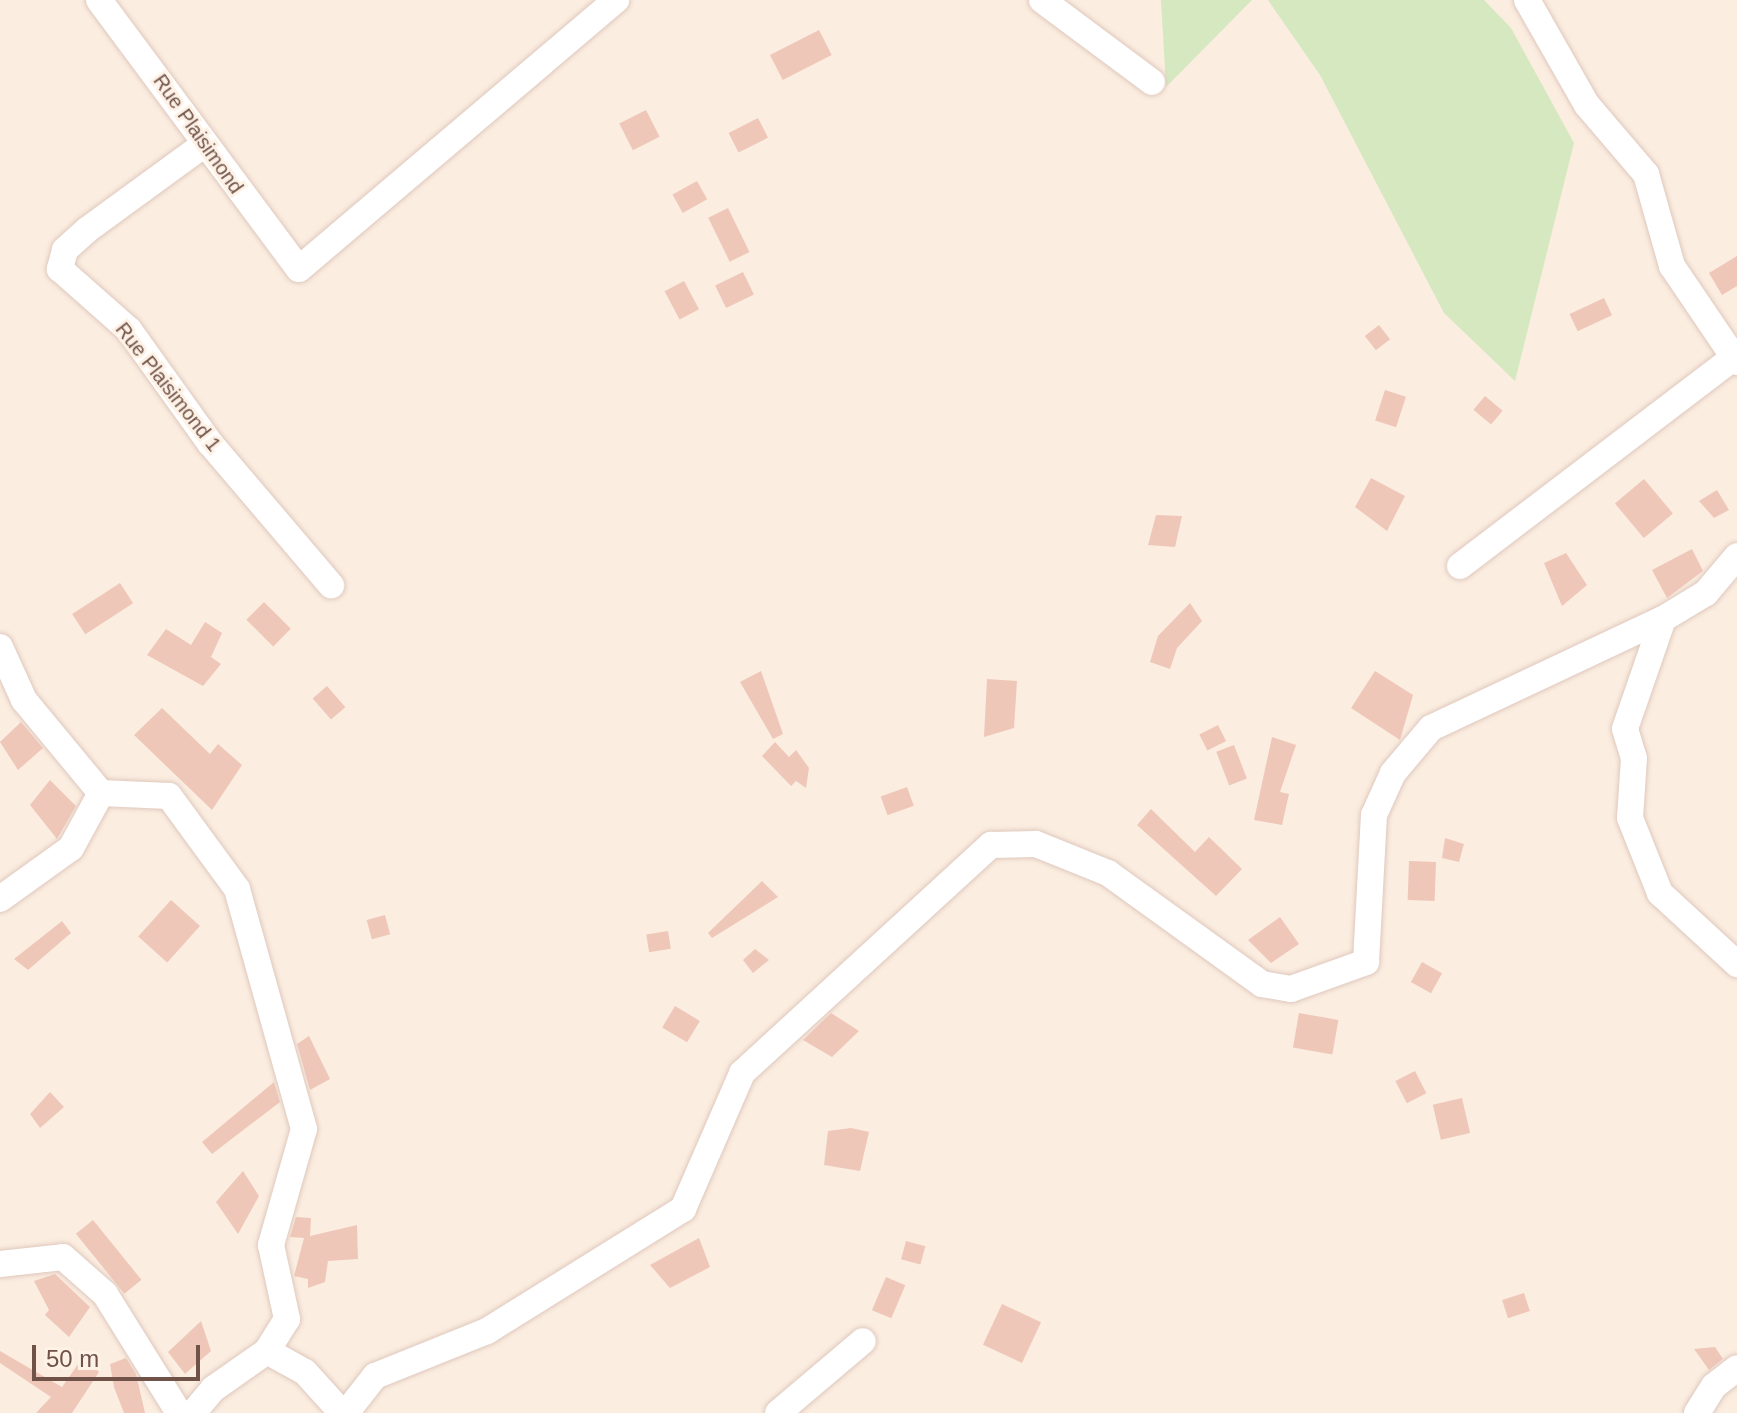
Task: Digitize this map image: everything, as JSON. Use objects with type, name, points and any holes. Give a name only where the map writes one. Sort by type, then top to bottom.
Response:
[{"type":"street","name":"Rue Plaisimond","points":[[99,0],[202,146],[299,269],[616,0]]},
{"type":"street","points":[[1042,0],[1152,82]]},
{"type":"street","points":[[1460,566],[1735,360],[1672,266],[1646,174],[1587,105],[1527,0]]},
{"type":"street","name":"Rue Plaisimond 1","points":[[202,146],[87,230],[65,250],[60,269],[129,330],[210,443],[331,585]]},
{"type":"street","points":[[267,1351],[305,1372],[344,1413],[375,1376],[487,1331],[683,1209],[742,1073],[991,845],[1036,844],[1108,873],[1249,976],[1291,989],[1366,962],[1374,815],[1393,773],[1431,728],[1663,619],[1706,593],[1737,556]]},
{"type":"street","points":[[1663,619],[1625,729],[1634,758],[1630,818],[1660,893],[1737,964]]},
{"type":"street","points":[[0,647],[24,700],[101,793],[169,796],[237,889],[304,1129],[271,1245],[287,1319],[267,1351],[193,1413]]},
{"type":"street","points":[[0,899],[71,848],[101,793]]},
{"type":"street","points":[[0,1264],[63,1257],[105,1294],[179,1413]]},
{"type":"street","points":[[778,1413],[863,1341]]},
{"type":"street","points":[[1697,1413],[1714,1386],[1737,1368]]},
{"type":"green space","points":[[1161,0],[1252,0],[1166,87]]},
{"type":"green space","points":[[1268,0],[1484,0],[1511,28],[1574,143],[1515,381],[1444,313],[1320,75]]},
{"type":"building","points":[[819,30],[832,55],[783,80],[770,55]]},
{"type":"building","points":[[646,110],[660,137],[633,150],[619,124]]},
{"type":"building","points":[[758,118],[768,138],[739,153],[729,133]]},
{"type":"building","points":[[697,181],[707,199],[683,213],[673,195]]},
{"type":"building","points":[[728,208],[749,252],[730,262],[708,218]]},
{"type":"building","points":[[1737,256],[1737,286],[1722,295],[1709,273]]},
{"type":"building","points":[[743,272],[754,294],[726,308],[715,286]]},
{"type":"building","points":[[684,281],[699,309],[680,320],[665,291]]},
{"type":"building","points":[[1604,298],[1612,315],[1578,331],[1570,314]]},
{"type":"building","points":[[1379,325],[1390,339],[1376,350],[1365,336]]},
{"type":"building","points":[[1385,390],[1406,397],[1396,427],[1375,420]]},
{"type":"building","points":[[1485,396],[1503,411],[1491,425],[1473,410]]},
{"type":"building","points":[[1371,478],[1405,496],[1387,531],[1355,507]]},
{"type":"building","points":[[1644,479],[1673,513],[1644,538],[1615,503]]},
{"type":"building","points":[[1717,490],[1729,510],[1714,518],[1699,501]]},
{"type":"building","points":[[1156,515],[1182,516],[1175,547],[1148,545]]},
{"type":"building","points":[[1692,549],[1703,571],[1667,598],[1652,570]]},
{"type":"building","points":[[1566,553],[1587,585],[1562,606],[1544,563]]},
{"type":"building","points":[[120,583],[133,603],[85,634],[72,614]]},
{"type":"building","points":[[264,602],[291,629],[273,647],[246,620]]},
{"type":"building","points":[[1190,603],[1202,621],[1177,648],[1170,669],[1150,662],[1158,636]]},
{"type":"building","points":[[205,622],[222,633],[211,657],[221,664],[203,686],[147,655],[166,629],[191,645]]},
{"type":"building","points":[[761,671],[783,734],[773,739],[740,682]]},
{"type":"building","points":[[1375,671],[1413,695],[1400,740],[1351,708]]},
{"type":"building","points":[[987,679],[1017,681],[1014,728],[984,737]]},
{"type":"building","points":[[327,686],[345,707],[331,720],[313,698]]},
{"type":"building","points":[[162,708],[210,754],[218,744],[242,765],[212,810],[134,735]]},
{"type":"building","points":[[21,722],[43,748],[18,770],[0,742]]},
{"type":"building","points":[[1218,725],[1226,741],[1207,751],[1199,735]]},
{"type":"building","points":[[1272,737],[1296,745],[1280,792],[1289,794],[1282,825],[1254,820]]},
{"type":"building","points":[[775,742],[789,757],[796,750],[809,768],[806,788],[796,781],[791,786],[762,756]]},
{"type":"building","points":[[1234,745],[1247,779],[1229,785],[1216,752]]},
{"type":"building","points":[[50,780],[76,806],[57,839],[30,805]]},
{"type":"building","points":[[907,787],[914,806],[888,815],[881,797]]},
{"type":"building","points":[[1151,809],[1195,852],[1209,837],[1242,869],[1216,896],[1137,825]]},
{"type":"building","points":[[1445,838],[1464,844],[1459,862],[1442,858]]},
{"type":"building","points":[[1409,861],[1436,862],[1435,901],[1408,900]]},
{"type":"building","points":[[762,881],[778,897],[712,938],[708,933]]},
{"type":"building","points":[[171,900],[200,926],[167,963],[138,936]]},
{"type":"building","points":[[385,915],[390,934],[372,939],[367,920]]},
{"type":"building","points":[[1280,917],[1299,944],[1271,963],[1248,940]]},
{"type":"building","points":[[62,921],[71,933],[28,970],[14,959]]},
{"type":"building","points":[[668,931],[671,949],[649,952],[646,934]]},
{"type":"building","points":[[755,949],[769,960],[753,973],[743,960]]},
{"type":"building","points":[[1422,962],[1442,973],[1431,993],[1411,982]]},
{"type":"building","points":[[675,1006],[700,1021],[687,1042],[662,1027]]},
{"type":"building","points":[[831,1013],[859,1031],[832,1057],[803,1040]]},
{"type":"building","points":[[1299,1013],[1338,1020],[1332,1054],[1293,1047]]},
{"type":"building","points":[[309,1036],[330,1079],[310,1090],[297,1044]]},
{"type":"building","points":[[1415,1071],[1426,1093],[1407,1103],[1395,1081]]},
{"type":"building","points":[[274,1082],[280,1102],[212,1154],[202,1142]]},
{"type":"building","points":[[50,1092],[64,1107],[40,1128],[30,1114]]},
{"type":"building","points":[[1462,1098],[1470,1133],[1441,1140],[1433,1105]]},
{"type":"building","points":[[851,1128],[869,1132],[860,1171],[824,1165],[828,1131]]},
{"type":"building","points":[[243,1171],[259,1196],[238,1234],[216,1202]]},
{"type":"building","points":[[296,1217],[311,1218],[310,1236],[357,1225],[358,1259],[328,1261],[325,1282],[308,1288],[308,1279],[294,1276],[304,1238],[290,1237]]},
{"type":"building","points":[[93,1220],[141,1280],[124,1294],[76,1234]]},
{"type":"building","points":[[699,1238],[710,1267],[670,1288],[650,1265]]},
{"type":"building","points":[[906,1241],[925,1246],[920,1265],[901,1259]]},
{"type":"building","points":[[55,1274],[90,1307],[69,1337],[45,1315],[49,1310],[34,1281]]},
{"type":"building","points":[[886,1277],[905,1285],[891,1318],[872,1310]]},
{"type":"building","points":[[1524,1293],[1530,1311],[1508,1318],[1502,1300]]},
{"type":"building","points":[[1002,1304],[1041,1322],[1022,1363],[983,1345]]},
{"type":"building","points":[[201,1321],[211,1351],[185,1374],[168,1352]]},
{"type":"building","points":[[1715,1347],[1723,1359],[1709,1370],[1694,1349]]},
{"type":"building","points":[[0,1351],[62,1387],[83,1357],[99,1372],[72,1413],[36,1413],[51,1397],[0,1363]]},
{"type":"building","points":[[126,1358],[136,1374],[145,1413],[124,1413],[114,1387],[110,1364]]}]
